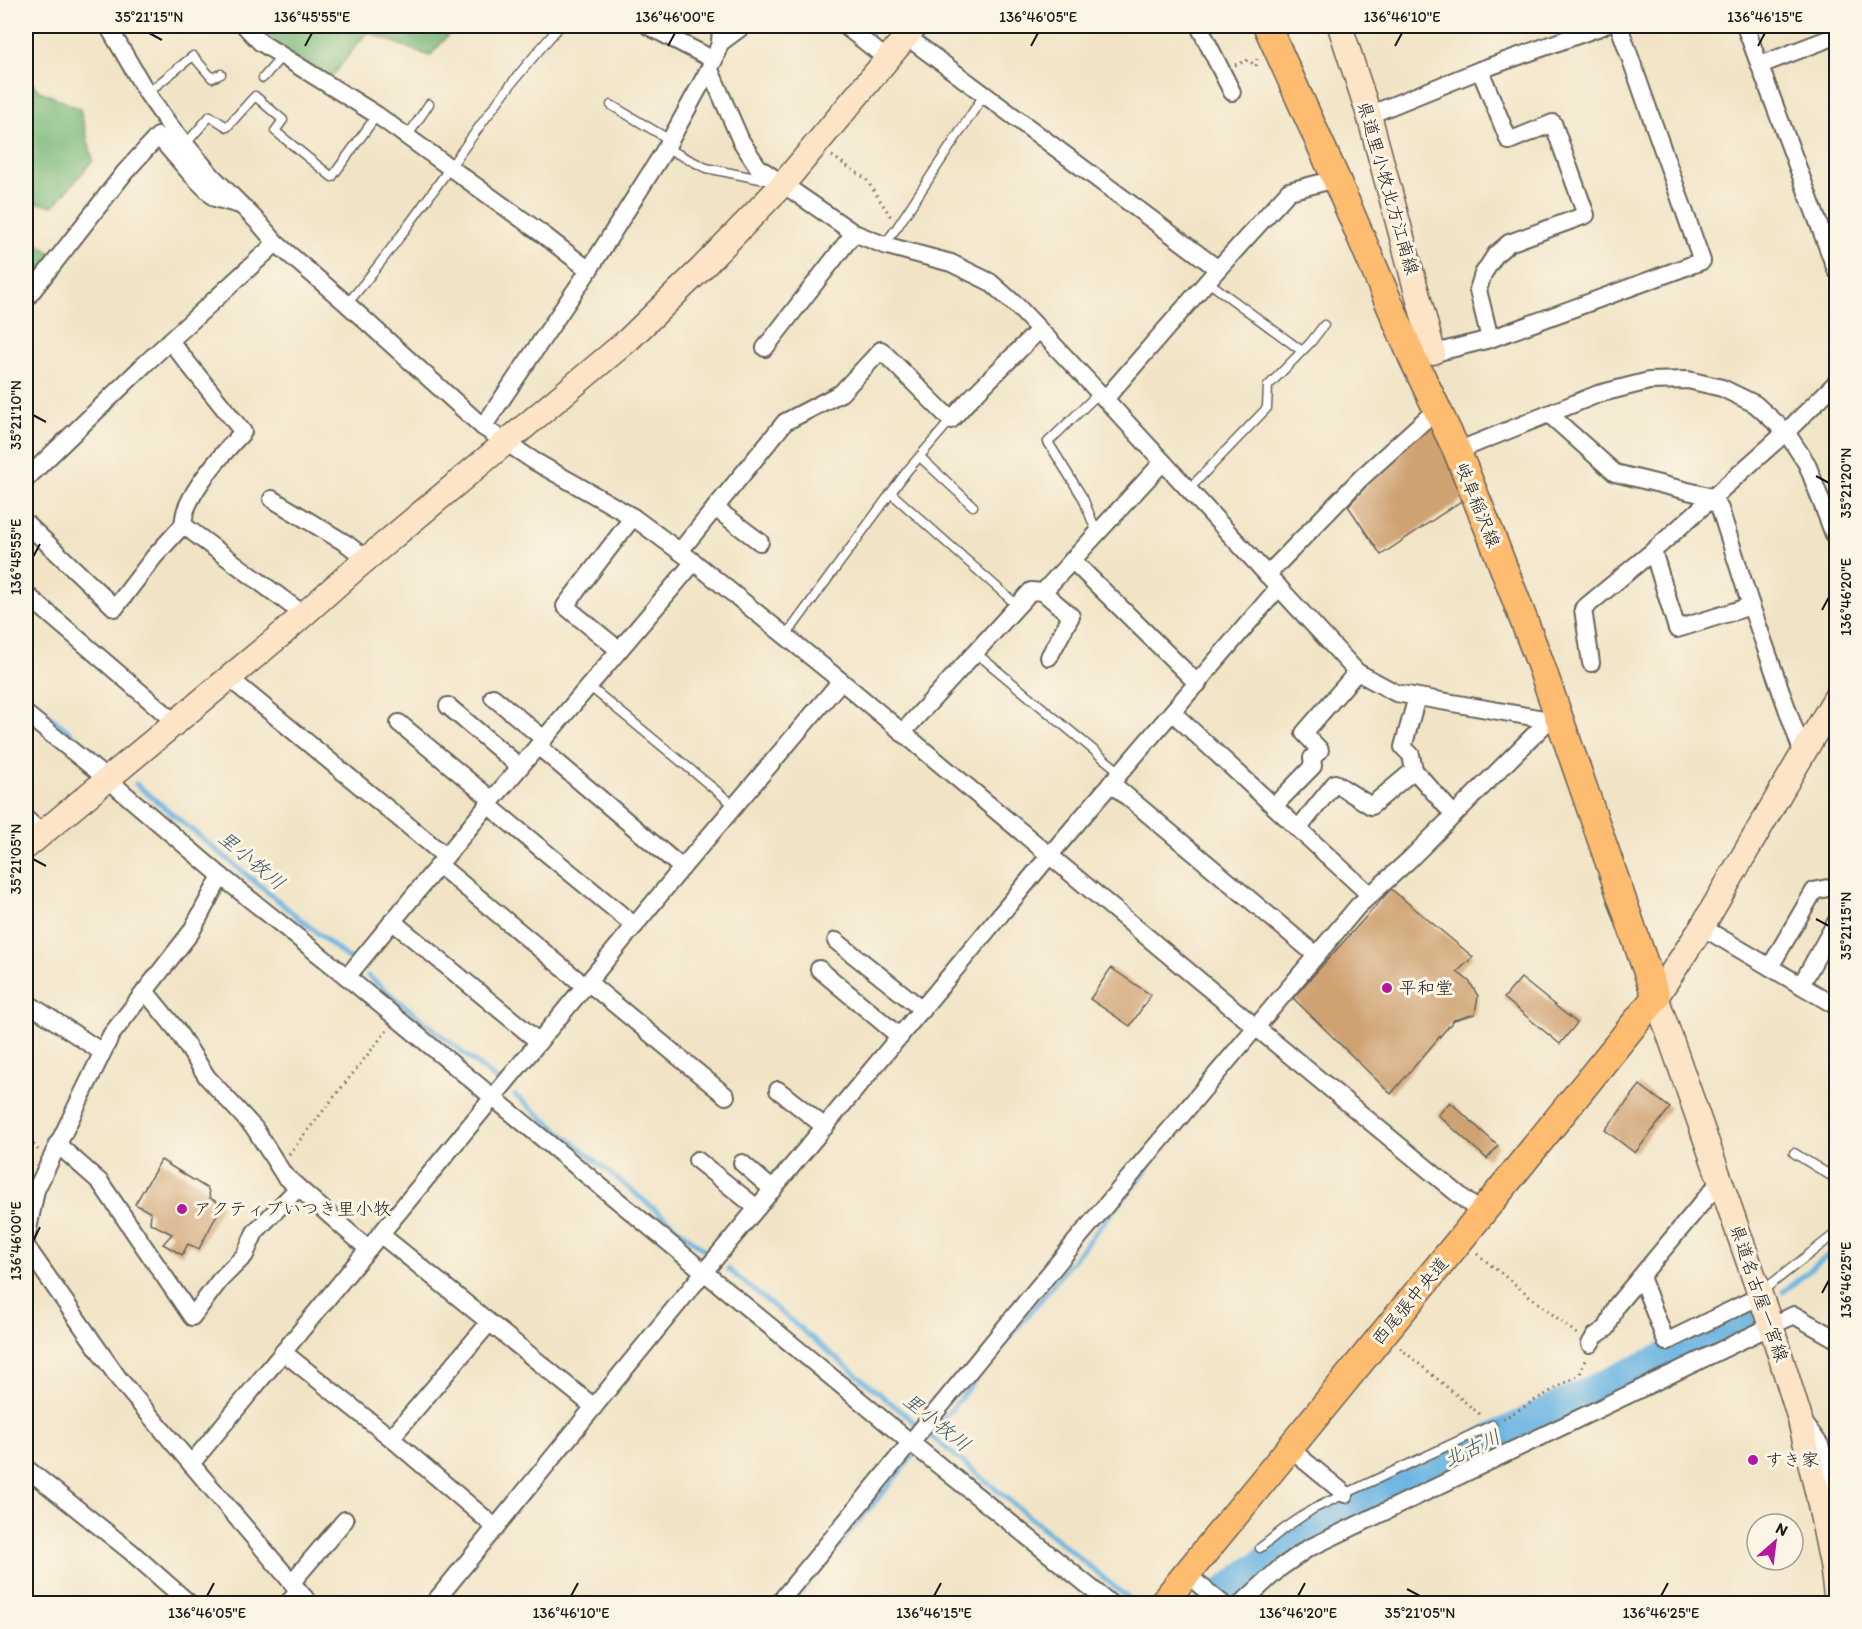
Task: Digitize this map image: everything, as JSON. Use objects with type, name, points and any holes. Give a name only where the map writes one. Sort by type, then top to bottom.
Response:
[{"type":"main road","name":"岐阜稲沢線","points":[[1267,26],[1336,179],[1423,356],[1437,409],[1491,535],[1555,721],[1656,997]]},
{"type":"main road","name":"西尾張中央道","points":[[1162,1604],[1194,1580],[1289,1448],[1656,997]]},
{"type":"street","points":[[108,26],[147,93],[170,126],[211,175],[260,223],[276,243],[483,427],[534,460],[633,517],[694,562],[841,681],[1481,1213]]},
{"type":"street","points":[[245,26],[260,42],[349,95],[590,270]]},
{"type":"street","points":[[648,26],[712,65],[741,141],[758,167],[854,233],[951,263],[990,282],[1017,306],[1357,672],[1396,693],[1555,721]]},
{"type":"street","points":[[483,427],[590,270],[668,144],[712,65],[720,43],[721,26]]},
{"type":"street","points":[[720,43],[743,26]]},
{"type":"street","points":[[845,26],[887,59]]},
{"type":"street","points":[[1199,26],[1232,92]]},
{"type":"street","name":"県道里小牧北方江南線","points":[[1340,26],[1369,116],[1423,356]]},
{"type":"street","points":[[1369,116],[1480,70],[1600,26]]},
{"type":"street","points":[[1423,356],[1490,339],[1702,261],[1618,26]]},
{"type":"street","points":[[1745,26],[1836,270]]},
{"type":"street","points":[[31,833],[106,778],[175,722],[628,340],[783,184],[910,31],[984,95],[1213,275]]},
{"type":"street","points":[[1760,65],[1836,36]]},
{"type":"street","points":[[1480,70],[1509,141],[1553,123],[1586,215],[1509,243],[1496,255],[1483,274],[1478,290],[1490,339]]},
{"type":"street","points":[[26,299],[125,172],[158,136],[215,198],[242,206]]},
{"type":"street","points":[[1102,396],[1289,191],[1336,179]]},
{"type":"street","points":[[765,348],[854,233]]},
{"type":"street","points":[[26,479],[276,243]]},
{"type":"street","points":[[680,551],[785,422],[841,393],[881,350],[951,420],[1039,330]]},
{"type":"street","points":[[26,524],[115,608],[154,557],[183,525],[186,507],[199,486],[223,453],[243,432],[170,341]]},
{"type":"street","points":[[1456,452],[1598,394],[1648,381],[1688,380],[1722,388],[1755,404],[1786,432],[1807,464],[1836,540]]},
{"type":"street","points":[[1591,663],[1582,609],[1653,551],[1786,432],[1836,383]]},
{"type":"street","points":[[433,1604],[757,1208],[1050,856],[1198,684],[1273,581],[1361,478],[1437,409]]},
{"type":"street","points":[[1549,414],[1615,473],[1712,497],[1720,509],[1803,754]]},
{"type":"street","points":[[1043,592],[1163,462]]},
{"type":"street","points":[[272,499],[347,544],[366,559]]},
{"type":"street","points":[[715,508],[760,542]]},
{"type":"street","points":[[619,650],[565,606],[633,517]]},
{"type":"street","points":[[183,525],[303,614]]},
{"type":"street","points":[[1653,551],[1677,629],[1751,606]]},
{"type":"street","points":[[1072,560],[1198,684]]},
{"type":"street","points":[[347,977],[490,802],[694,562]]},
{"type":"street","points":[[902,733],[1031,591],[1043,592],[1071,616],[1050,657]]},
{"type":"street","points":[[26,594],[175,722]]},
{"type":"street","points":[[1274,806],[1313,766],[1312,758],[1320,750],[1304,733],[1357,672]]},
{"type":"street","points":[[228,677],[587,985],[726,1096]]},
{"type":"street","points":[[191,1464],[682,868],[841,681]]},
{"type":"street","points":[[493,697],[682,868]]},
{"type":"street","points":[[1417,697],[1403,747],[1411,755],[1414,770],[1454,815]]},
{"type":"street","points":[[1656,997],[1702,927],[1836,697]]},
{"type":"street","points":[[448,706],[520,767]]},
{"type":"street","points":[[1173,713],[1370,895]]},
{"type":"street","points":[[26,714],[704,1272],[918,1433],[1111,1604]]},
{"type":"street","points":[[778,1604],[1080,1236],[1358,906],[1555,721]]},
{"type":"street","points":[[399,723],[635,926]]},
{"type":"street","points":[[1298,829],[1335,783],[1371,806],[1414,770]]},
{"type":"street","points":[[1116,778],[1316,955]]},
{"type":"street","points":[[26,1239],[36,1190],[111,1035],[190,932],[221,876]]},
{"type":"street","points":[[1770,967],[1814,891],[1832,887],[1836,890]]},
{"type":"street","points":[[392,921],[539,1042]]},
{"type":"street","points":[[1801,986],[1836,922]]},
{"type":"street","points":[[1702,927],[1836,1006]]},
{"type":"street","points":[[836,941],[922,1010]]},
{"type":"street","points":[[819,969],[900,1037]]},
{"type":"street","points":[[145,991],[176,1029],[207,1077],[255,1129],[284,1175],[368,1249]]},
{"type":"street","name":"県道名古屋一宮線","points":[[1656,997],[1721,1179],[1799,1416],[1821,1507],[1836,1596]]},
{"type":"street","points":[[26,1002],[102,1052]]},
{"type":"street","points":[[778,1090],[825,1127]]},
{"type":"street","points":[[57,1144],[100,1182],[192,1317],[220,1280],[244,1255],[255,1232],[298,1188]]},
{"type":"street","points":[[697,1160],[757,1208]]},
{"type":"street","points":[[742,1163],[773,1190]]},
{"type":"street","points":[[1590,1344],[1595,1336],[1607,1328],[1616,1306],[1721,1179]]},
{"type":"street","points":[[380,1234],[594,1407]]},
{"type":"street","points":[[26,1246],[119,1379],[300,1592]]},
{"type":"street","points":[[1641,1277],[1666,1341],[1760,1295]]},
{"type":"street","points":[[1241,1604],[1280,1568],[1307,1549],[1794,1315],[1836,1339]]},
{"type":"street","points":[[391,1438],[489,1323]]},
{"type":"street","points":[[283,1352],[391,1438],[495,1527]]},
{"type":"street","points":[[1799,1416],[1820,1445],[1836,1493]]},
{"type":"street","points":[[1289,1448],[1345,1494]]},
{"type":"street","points":[[26,1468],[130,1551],[190,1604]]},
{"type":"street","points":[[287,1604],[300,1592],[345,1520]]},
{"type":"street","points":[[1194,1580],[1223,1604]]},
{"type":"lane","points":[[347,304],[386,257],[501,98],[560,26]]},
{"type":"lane","points":[[147,93],[193,56],[212,78],[221,74]]},
{"type":"lane","points":[[263,78],[282,56]]},
{"type":"lane","points":[[884,244],[984,95]]},
{"type":"lane","points":[[185,145],[210,117],[227,127],[255,96],[283,120],[276,131],[332,177],[377,115]]},
{"type":"lane","points":[[407,137],[429,104]]},
{"type":"lane","points":[[611,105],[706,168],[783,184]]},
{"type":"lane","points":[[1213,275],[1302,351]]},
{"type":"lane","points":[[1188,490],[1267,408],[1268,386],[1324,325]]},
{"type":"lane","points":[[1096,533],[1083,498],[1048,442],[1102,396]]},
{"type":"lane","points":[[785,637],[891,494],[951,420]]},
{"type":"lane","points":[[920,457],[973,506]]},
{"type":"lane","points":[[891,494],[1018,606]]},
{"type":"lane","points":[[975,652],[1116,778]]},
{"type":"lane","points":[[589,686],[735,806]]},
{"type":"lane","points":[[1794,1154],[1836,1179]]},
{"type":"lane","points":[[1760,1295],[1836,1233]]},
{"type":"lane","points":[[1260,1548],[1313,1509],[1492,1425]]},
{"type":"path","points":[[1248,60],[1256,66],[1257,56]]},
{"type":"path","points":[[816,145],[866,179],[898,226]]},
{"type":"path","points":[[278,1167],[396,1018]]},
{"type":"path","points":[[1460,1240],[1590,1344]]},
{"type":"path","points":[[1383,1334],[1492,1425],[1580,1374]]},
{"type":"green space","points":[[246,26],[535,26],[453,29],[430,56],[367,32],[327,83]]},
{"type":"green space","points":[[26,76],[38,90],[80,109],[93,160],[54,206],[26,201]]},
{"type":"green space","points":[[26,236],[57,257],[26,300]]},
{"type":"building","points":[[1429,417],[1473,493],[1381,555],[1348,506]]},
{"type":"building","name":"平和堂","points":[[1391,889],[1473,957],[1457,972],[1469,981],[1478,996],[1475,1014],[1454,1020],[1391,1094],[1293,998]]},
{"type":"building","points":[[1111,968],[1151,995],[1130,1026],[1090,999]]},
{"type":"building","points":[[1521,978],[1577,1023],[1560,1044],[1504,998]]},
{"type":"building","points":[[1640,1085],[1670,1108],[1635,1153],[1605,1130]]},
{"type":"building","points":[[1450,1102],[1498,1146],[1487,1159],[1438,1115]]},
{"type":"building","name":"アクティブいつき里小牧","points":[[161,1160],[208,1189],[210,1198],[222,1205],[199,1249],[188,1244],[182,1255],[163,1244],[172,1234],[150,1223],[151,1213],[135,1204]]},
{"type":"waterway","name":"里小牧川","points":[[26,697],[100,757]]},
{"type":"waterway","name":"里小牧川","points":[[136,784],[349,959]]},
{"type":"waterway","name":"里小牧川","points":[[368,976],[499,1082]]},
{"type":"waterway","name":"里小牧川","points":[[515,1095],[708,1253]]},
{"type":"waterway","points":[[927,1439],[1148,1168]]},
{"type":"waterway","name":"北古川","points":[[1783,1292],[1836,1249]]},
{"type":"waterway","name":"里小牧川","points":[[728,1269],[1128,1598]]},
{"type":"waterway","name":"北古川","points":[[1209,1604],[1292,1541],[1339,1510],[1410,1479],[1575,1398],[1723,1331],[1748,1315]]},
{"type":"waterway","points":[[791,1604],[917,1451]]},
{"type":"place","name":"平和堂","points":[[1387,988]]},
{"type":"place","name":"アクティブいつき里小牧","points":[[182,1209]]},
{"type":"place","name":"すき家","points":[[1753,1460]]}]
